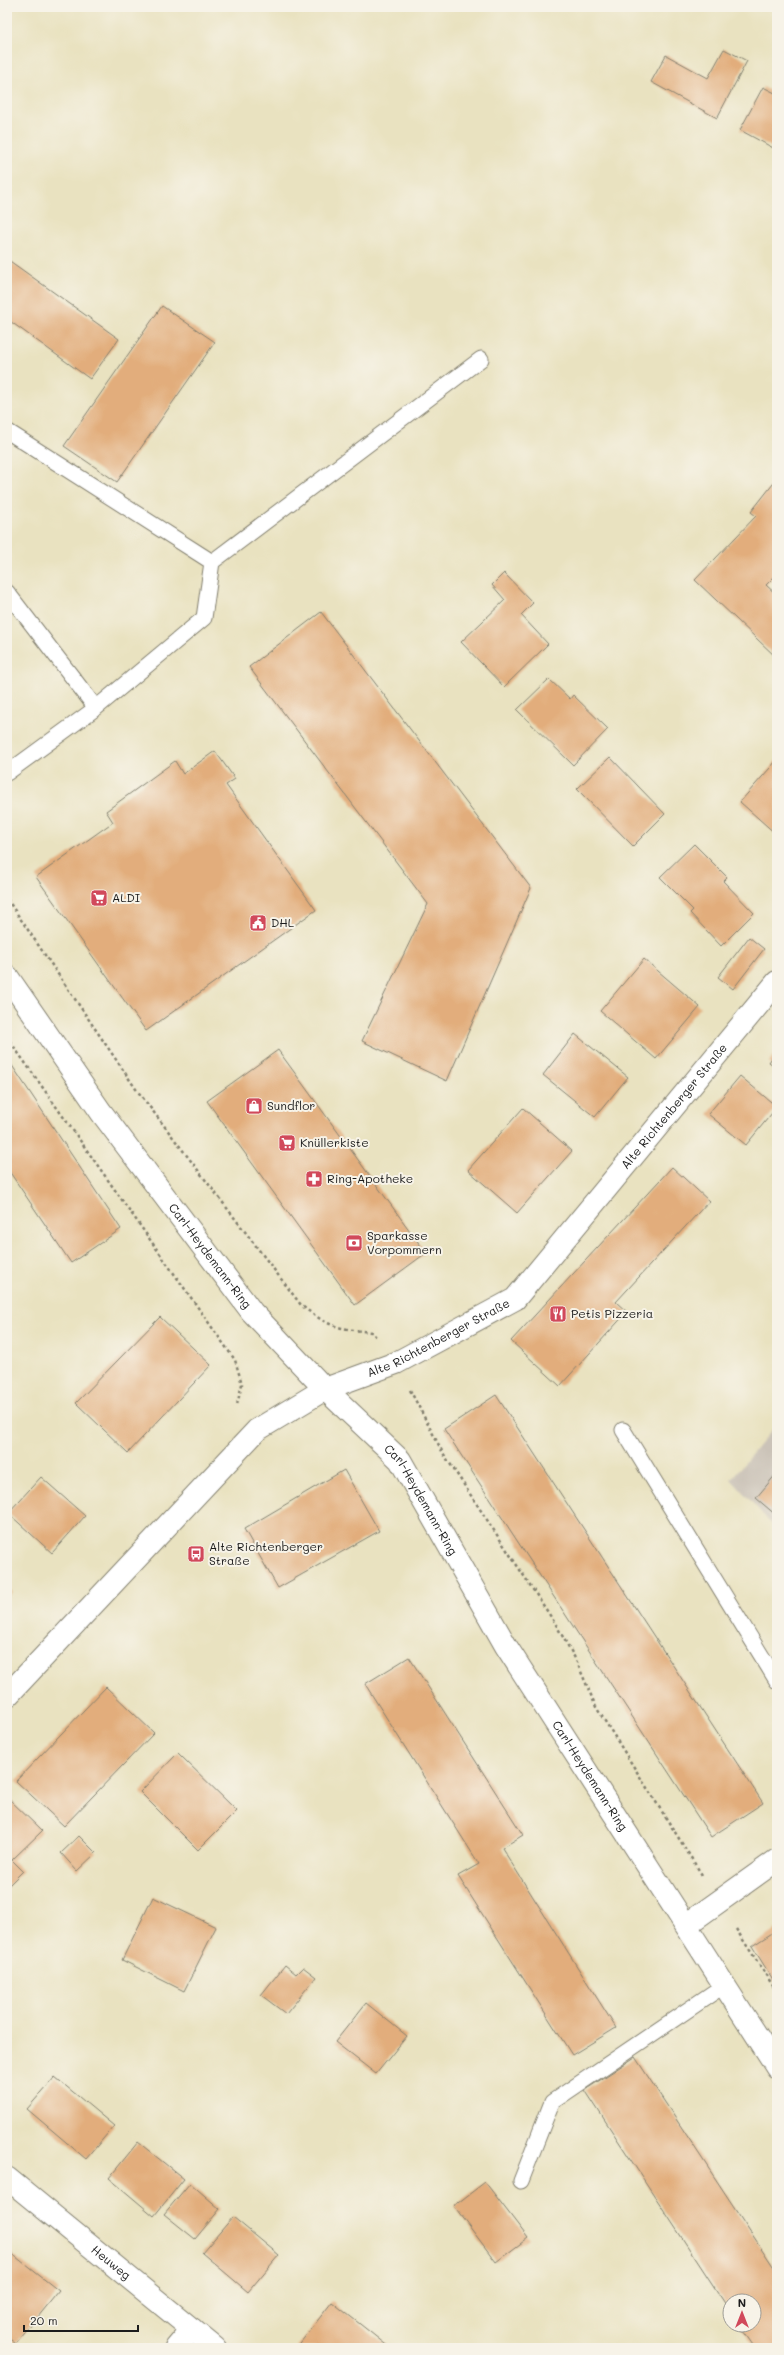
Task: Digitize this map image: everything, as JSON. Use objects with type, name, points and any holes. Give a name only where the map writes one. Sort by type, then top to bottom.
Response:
[{"type":"street","name":"Carl-Heydemann-Ring","points":[[7,976],[101,1112],[247,1306],[326,1389],[400,1460],[506,1646],[686,1925],[726,1984],[777,2066]]},
{"type":"street","name":"Alte Richtenberger Straße","points":[[7,1696],[257,1430],[326,1389],[396,1364],[515,1299],[777,982]]},
{"type":"street","points":[[686,1925],[719,1903],[777,1860]]},
{"type":"street","name":"Heuweg","points":[[7,2178],[215,2348]]},
{"type":"street","points":[[176,2348],[192,2329]]},
{"type":"lane","points":[[7,773],[96,708],[204,618],[212,562],[481,359]]},
{"type":"lane","points":[[7,432],[212,562]]},
{"type":"lane","points":[[7,592],[96,708]]},
{"type":"lane","points":[[623,1430],[777,1681]]},
{"type":"lane","points":[[521,2181],[552,2102],[726,1984]]},
{"type":"path","points":[[7,899],[136,1089],[301,1305],[319,1320],[341,1329],[372,1332],[396,1364],[443,1453],[555,1623],[576,1660],[596,1707],[719,1903],[777,1992]]},
{"type":"path","points":[[7,1037],[235,1360],[242,1384],[237,1404],[257,1430]]},
{"type":"shaded area","points":[[777,1424],[777,1530],[731,1479]]},
{"type":"building","points":[[724,49],[747,61],[717,118],[651,82],[666,55],[708,78]]},
{"type":"building","points":[[763,87],[777,94],[777,150],[740,130]]},
{"type":"building","points":[[7,259],[119,339],[90,379],[7,319]]},
{"type":"building","points":[[162,306],[215,342],[117,482],[64,446]]},
{"type":"building","points":[[777,479],[777,574],[766,585],[777,595],[777,658],[695,580],[756,516],[751,512]]},
{"type":"building","points":[[504,573],[533,603],[521,615],[548,644],[504,687],[461,642],[505,600],[492,585]]},
{"type":"building","points":[[321,612],[531,888],[447,1081],[362,1041],[428,904],[249,667]]},
{"type":"building","points":[[549,679],[570,699],[573,695],[608,729],[573,765],[517,710]]},
{"type":"building","points":[[215,751],[235,779],[226,785],[316,910],[146,1031],[36,877],[113,822],[106,811],[175,761],[183,774]]},
{"type":"building","points":[[610,757],[665,814],[633,846],[577,789]]},
{"type":"building","points":[[777,760],[777,835],[740,802]]},
{"type":"building","points":[[694,844],[727,877],[723,881],[754,913],[721,946],[690,913],[693,910],[660,877]]},
{"type":"building","points":[[749,937],[764,949],[733,989],[718,977]]},
{"type":"building","points":[[644,959],[700,1007],[656,1059],[600,1011]]},
{"type":"building","points":[[575,1034],[628,1077],[595,1117],[543,1075]]},
{"type":"building","points":[[278,1050],[426,1253],[355,1305],[207,1101]]},
{"type":"building","points":[[777,1051],[777,1068],[769,1062]]},
{"type":"building","points":[[7,1058],[121,1229],[71,1263],[7,1168]]},
{"type":"building","points":[[740,1076],[777,1107],[746,1145],[708,1114]]},
{"type":"building","points":[[523,1108],[572,1151],[517,1213],[468,1170]]},
{"type":"building","points":[[672,1167],[709,1201],[616,1302],[627,1312],[560,1386],[511,1341]]},
{"type":"building","points":[[160,1317],[211,1365],[128,1453],[76,1403]]},
{"type":"building","points":[[496,1395],[763,1803],[711,1837],[444,1429]]},
{"type":"building","points":[[344,1470],[379,1531],[278,1588],[244,1529]]},
{"type":"building","points":[[777,1473],[777,1516],[756,1498]]},
{"type":"building","points":[[41,1477],[85,1516],[52,1553],[8,1513]]},
{"type":"building","points":[[7,1588],[12,1592],[7,1597]]},
{"type":"building","points":[[409,1657],[523,1835],[502,1848],[616,2028],[572,2055],[458,1876],[479,1864],[365,1684]]},
{"type":"building","points":[[106,1687],[154,1733],[64,1826],[16,1781]]},
{"type":"building","points":[[178,1753],[237,1811],[198,1850],[140,1792]]},
{"type":"building","points":[[7,1797],[42,1831],[12,1860],[23,1871],[7,1887]]},
{"type":"building","points":[[79,1836],[96,1853],[77,1871],[61,1853]]},
{"type":"building","points":[[153,1897],[216,1927],[184,1991],[122,1960]]},
{"type":"building","points":[[777,1930],[777,1986],[752,1946]]},
{"type":"building","points":[[285,1965],[296,1974],[303,1967],[316,1977],[286,2014],[261,1995]]},
{"type":"building","points":[[366,2003],[407,2036],[376,2074],[335,2042]]},
{"type":"building","points":[[635,2057],[777,2272],[777,2348],[755,2348],[745,2333],[762,2333],[762,2293],[722,2293],[722,2299],[585,2090]]},
{"type":"building","points":[[55,2077],[114,2126],[86,2159],[27,2109]]},
{"type":"building","points":[[138,2142],[184,2179],[154,2216],[109,2178]]},
{"type":"building","points":[[485,2182],[528,2238],[496,2262],[454,2206]]},
{"type":"building","points":[[190,2183],[220,2209],[195,2239],[164,2214]]},
{"type":"building","points":[[233,2217],[279,2255],[248,2292],[202,2253]]},
{"type":"building","points":[[11,2253],[59,2291],[16,2344],[7,2337],[7,2258]]},
{"type":"building","points":[[332,2302],[365,2328],[390,2348],[297,2347]]},
{"type":"place","name":"ALDI","points":[[99,898]]},
{"type":"place","name":"DHL","points":[[258,923]]},
{"type":"place","name":"Sundflor","points":[[254,1106]]},
{"type":"place","name":"Knüllerkiste","points":[[287,1143]]},
{"type":"place","name":"Ring-Apotheke","points":[[314,1179]]},
{"type":"place","name":"Sparkasse Vorpommern","points":[[354,1243]]},
{"type":"place","name":"Petis Pizzeria","points":[[558,1314]]},
{"type":"place","name":"Alte Richtenberger Straße","points":[[196,1554]]}]
